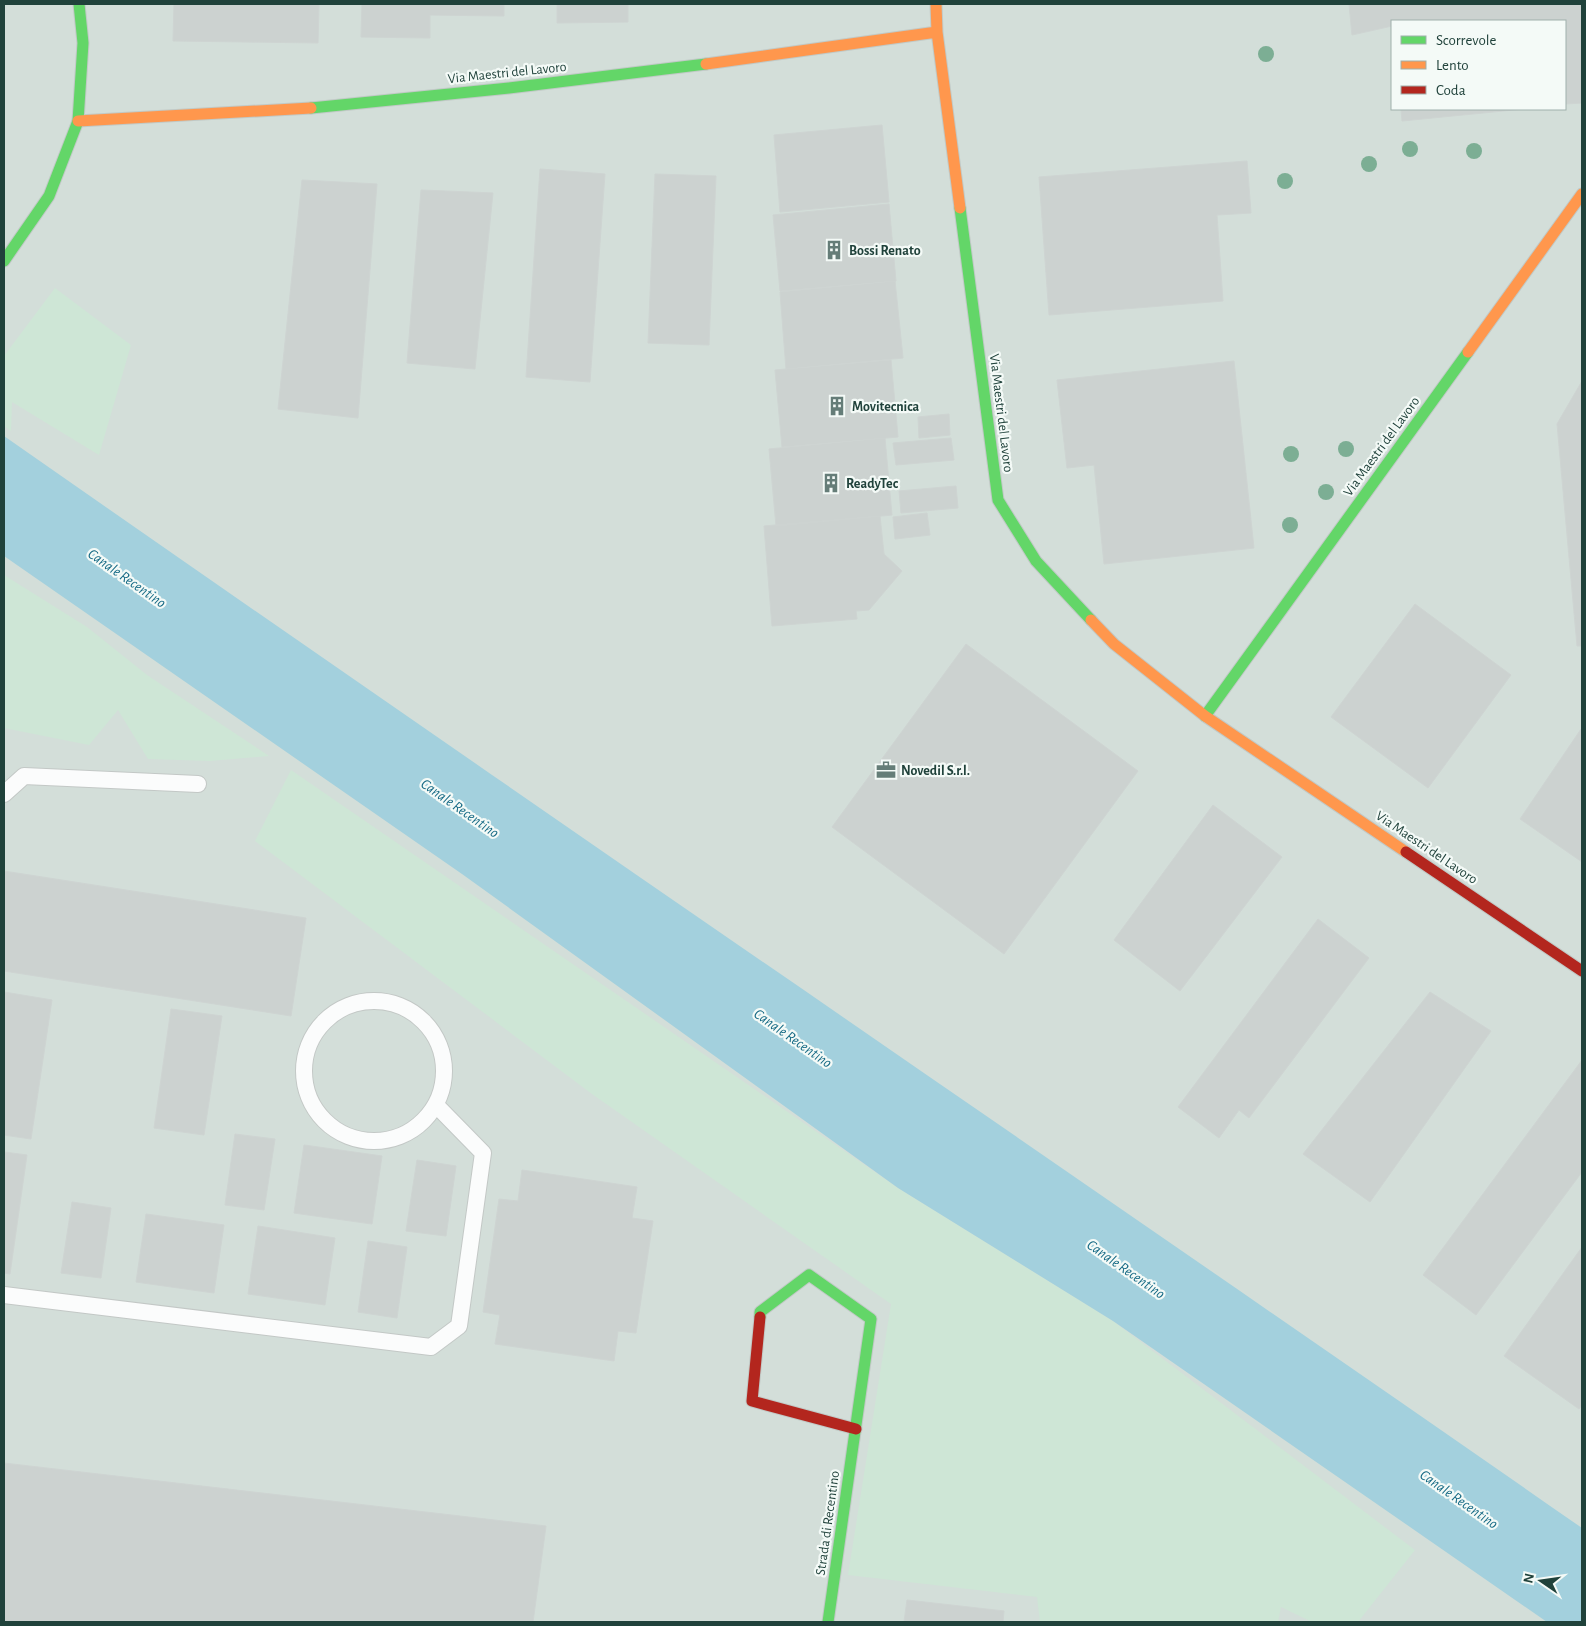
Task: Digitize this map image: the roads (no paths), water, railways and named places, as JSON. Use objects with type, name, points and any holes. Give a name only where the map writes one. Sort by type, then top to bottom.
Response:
[{"type":"street","points":[[4,261],[49,196],[78,122],[83,43],[80,4]]},
{"type":"street","name":"Via Maestri del Lavoro","points":[[936,4],[937,32],[998,500],[1036,562],[1114,644],[1205,716],[1582,971]]},
{"type":"street","name":"Via Maestri del Lavoro","points":[[78,122],[171,119],[360,103],[632,74],[937,32]]},
{"type":"street","name":"Via Maestri del Lavoro","points":[[1205,716],[1582,194]]},
{"type":"street","name":"Strada di Recentino","points":[[828,1622],[872,1319],[809,1275],[760,1312],[752,1401],[856,1429]]},
{"type":"lane","points":[[4,794],[24,776],[198,784]]},
{"type":"lane","points":[[382,1000],[405,1006],[423,1019],[433,1032],[437,1038],[444,1060],[444,1083],[436,1105],[422,1124],[402,1136],[379,1142],[355,1139],[334,1129],[317,1113],[307,1092],[304,1068],[308,1045],[320,1025],[338,1010],[352,1004],[382,1000]]},
{"type":"lane","points":[[4,1295],[431,1347],[459,1326],[483,1153],[436,1105]]},
{"type":"water","name":"Canale Recentino","points":[[4,436],[1582,1528],[1582,1622],[1547,1622],[1113,1321],[898,1188],[462,874],[4,556]]},
{"type":"place","name":"Bossi Renato","points":[[834,250]]},
{"type":"place","name":"Movitecnica","points":[[837,406]]},
{"type":"place","name":"ReadyTec","points":[[831,483]]},
{"type":"place","name":"Novedil S.r.l.","points":[[886,770]]}]
